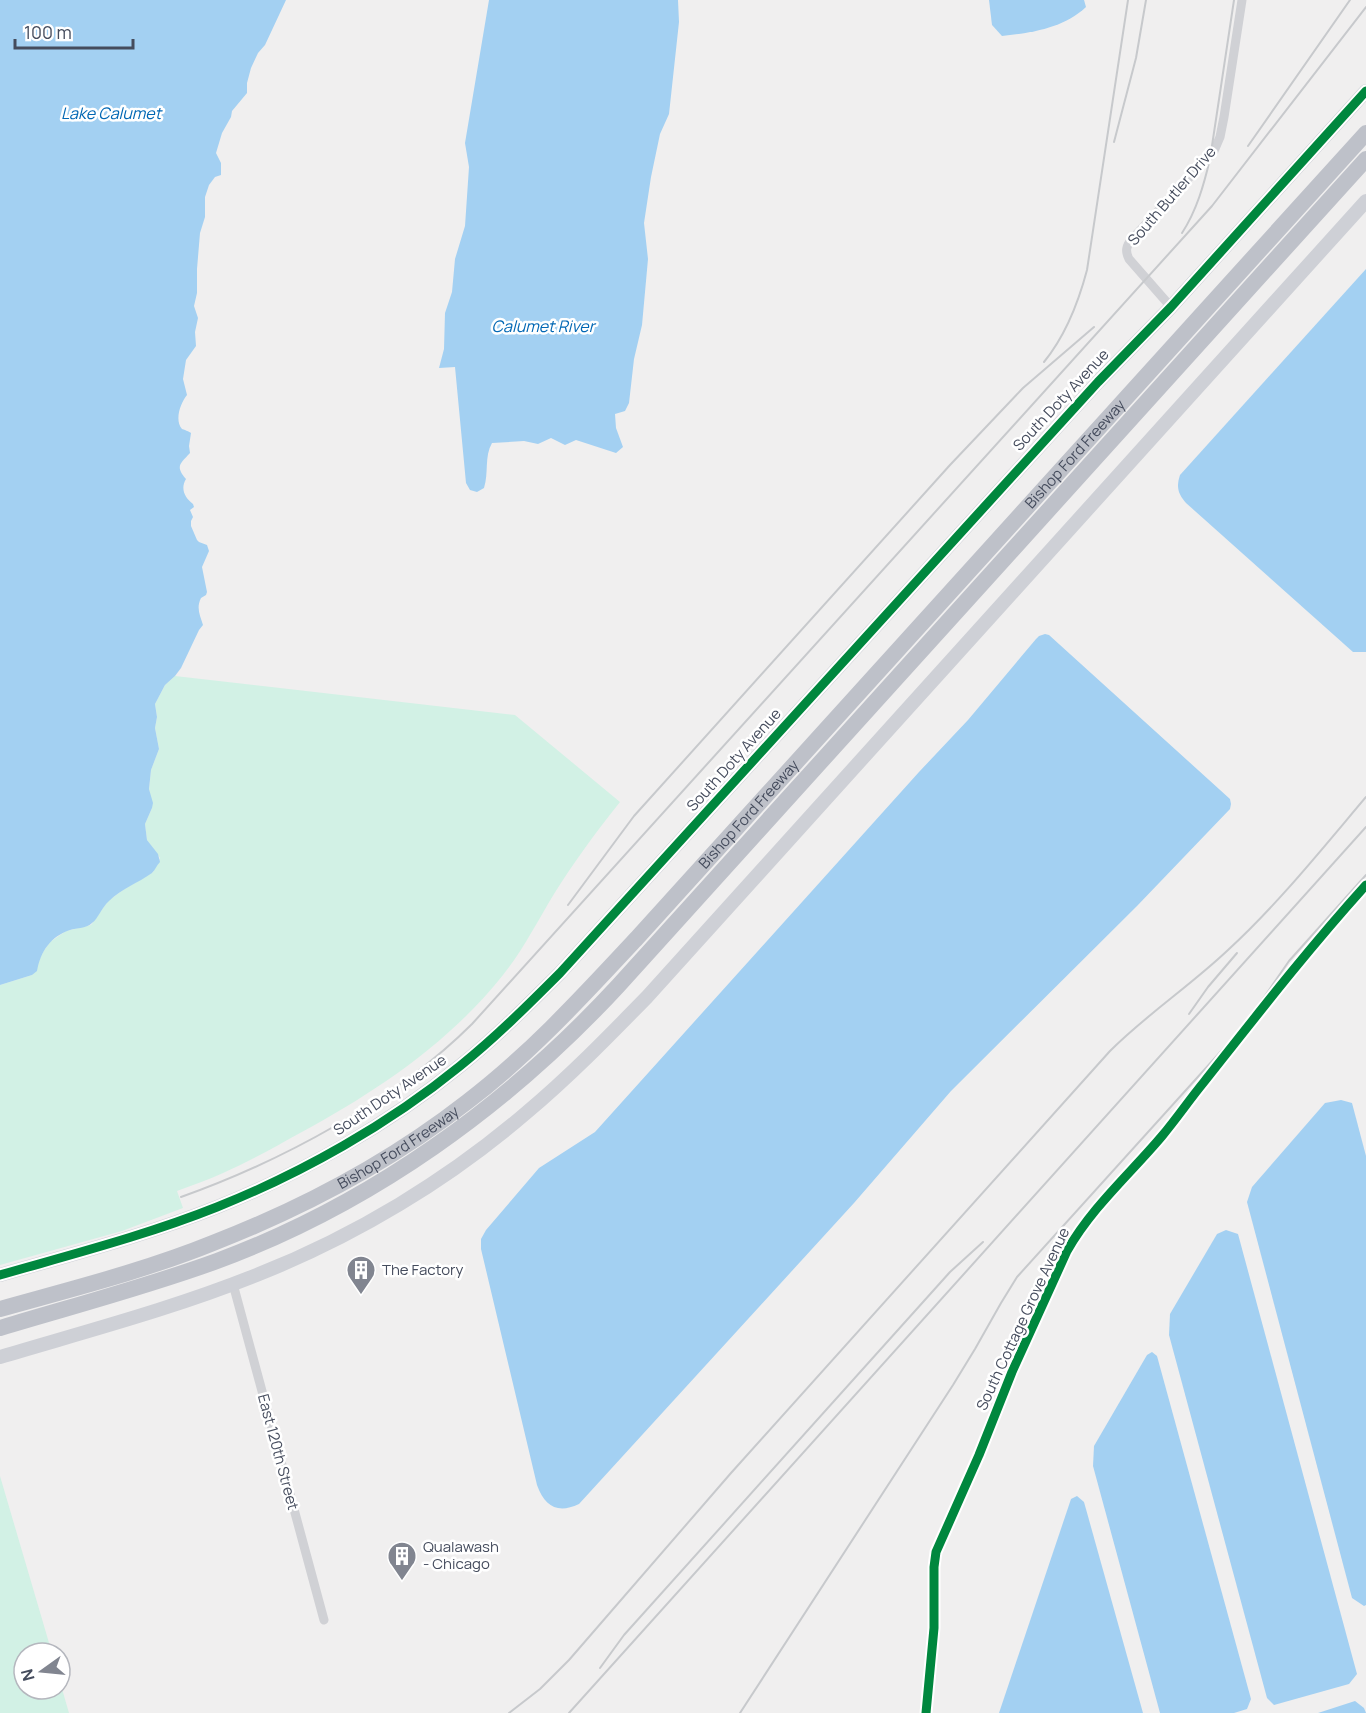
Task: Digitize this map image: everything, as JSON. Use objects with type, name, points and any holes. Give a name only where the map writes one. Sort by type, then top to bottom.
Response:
[{"type":"highway","name":"Bishop Ford Freeway","points":[[0,1309],[156,1263],[211,1244],[276,1217],[389,1157],[466,1103],[509,1068],[561,1020],[637,938],[1366,133]]},
{"type":"highway","name":"Bishop Ford Freeway","points":[[0,1328],[173,1276],[254,1246],[309,1221],[395,1173],[436,1146],[519,1082],[556,1049],[618,986],[1366,159]]},
{"type":"street","name":"South Butler Drive","points":[[1171,307],[1130,259],[1126,249],[1132,239],[1214,151],[1220,137],[1224,117],[1242,0]]},
{"type":"street","name":"South Doty Avenue","points":[[0,1275],[152,1230],[245,1195],[343,1145],[396,1112],[460,1066],[560,973],[1098,382],[1171,307],[1366,90]]},
{"type":"street","points":[[0,1357],[169,1306],[233,1284],[317,1249],[425,1187],[494,1139],[525,1114],[590,1056],[647,997],[1366,201]]},
{"type":"street","name":"South Cottage Grove Avenue","points":[[926,1713],[934,1628],[936,1552],[979,1455],[1012,1372],[1067,1251],[1091,1215],[1162,1135],[1279,987],[1366,885]]},
{"type":"street","name":"East 120th Street","points":[[233,1284],[324,1620]]},
{"type":"green space","points":[[175,676],[515,715],[620,802],[569,870],[503,975],[459,1023],[410,1064],[356,1101],[272,1149],[217,1176],[177,1191],[183,1208],[122,1231],[0,1265],[0,985],[32,975],[50,942],[66,931],[91,925],[108,901],[153,872],[160,858],[147,840],[145,824],[152,808],[149,789],[151,770],[159,749],[155,728],[157,717],[155,704],[165,685]]},
{"type":"green space","points":[[0,1476],[48,1641],[12,1641],[12,1701],[66,1701],[69,1713],[0,1713]]},
{"type":"water","name":"Lake Calumet","points":[[0,0],[286,0],[265,45],[258,53],[251,68],[247,93],[232,111],[222,133],[216,153],[221,163],[221,175],[215,177],[209,185],[205,197],[205,217],[200,233],[197,293],[194,306],[198,318],[195,332],[196,346],[186,360],[183,379],[187,395],[178,416],[182,429],[191,433],[190,453],[181,463],[180,468],[186,479],[183,486],[184,493],[194,507],[190,510],[193,517],[191,526],[197,540],[207,545],[209,551],[202,567],[207,592],[201,598],[199,605],[203,625],[181,668],[165,685],[155,704],[157,717],[155,728],[159,749],[151,770],[149,789],[153,803],[145,824],[147,840],[158,854],[160,862],[152,873],[114,897],[90,925],[57,936],[44,951],[37,971],[32,975],[0,985]]},
{"type":"water","name":"Calumet River","points":[[489,0],[678,0],[679,22],[669,114],[660,134],[644,223],[648,259],[642,325],[634,359],[629,403],[625,411],[615,414],[616,428],[623,447],[616,453],[576,440],[565,445],[551,438],[538,444],[524,441],[492,443],[488,454],[484,488],[477,492],[470,490],[466,483],[455,367],[439,368],[444,349],[445,313],[452,292],[455,259],[465,226],[469,167],[465,143]]},
{"type":"water","points":[[989,0],[1084,0],[1086,7],[1057,25],[1002,36],[992,25]]},
{"type":"water","points":[[1366,269],[1366,652],[1353,652],[1186,503],[1180,493],[1178,483],[1180,475]]},
{"type":"water","points":[[1045,634],[1049,635],[1230,799],[1230,809],[1137,906],[951,1091],[854,1203],[579,1504],[565,1508],[553,1506],[544,1499],[537,1485],[481,1249],[481,1239],[486,1230],[539,1168],[595,1132],[968,720],[1036,639]]},
{"type":"water","points":[[1341,1100],[1352,1103],[1366,1156],[1366,1605],[1364,1606],[1352,1598],[1247,1202],[1252,1187],[1325,1103]]},
{"type":"water","points":[[1226,1230],[1238,1234],[1357,1674],[1349,1684],[1274,1705],[1267,1698],[1169,1335],[1170,1314],[1217,1234]]},
{"type":"water","points":[[1152,1352],[1157,1356],[1251,1699],[1247,1709],[1234,1713],[1160,1713],[1093,1466],[1094,1446],[1147,1355]]},
{"type":"water","points":[[1077,1496],[1084,1502],[1143,1713],[999,1713],[1071,1499]]},
{"type":"water","points":[[1355,1701],[1364,1708],[1366,1713],[1318,1713]]},
{"type":"railway","points":[[1044,362],[1059,341],[1070,319],[1087,270],[1128,0]]},
{"type":"railway","points":[[1114,142],[1136,58],[1146,0]]},
{"type":"railway","points":[[1182,233],[1196,206],[1210,159],[1234,0]]},
{"type":"railway","points":[[1248,146],[1350,0]]},
{"type":"railway","points":[[181,1197],[258,1165],[336,1126],[409,1078],[472,1024],[1212,206],[1366,7]]},
{"type":"railway","points":[[568,905],[634,816],[950,465],[1023,388],[1094,327]]},
{"type":"railway","points":[[509,1713],[540,1689],[569,1660],[731,1473],[1110,1051],[1214,963],[1246,932],[1299,876],[1366,797]]},
{"type":"railway","points":[[569,1713],[1366,827]]},
{"type":"railway","points":[[740,1713],[953,1385],[1017,1277],[1233,1038],[1289,961],[1366,875]]},
{"type":"railway","points":[[1189,1014],[1237,953]]},
{"type":"railway","points":[[600,1668],[624,1635],[950,1272],[983,1242]]},
{"type":"cycle path","points":[[0,1275],[164,1226],[217,1207],[281,1179],[344,1146],[404,1108],[486,1044],[560,973],[1366,91]]},
{"type":"cycle path","points":[[926,1713],[934,1628],[936,1552],[979,1455],[1012,1372],[1067,1251],[1100,1205],[1162,1136],[1284,982],[1366,885]]},
{"type":"place","name":"The Factory","points":[[361,1296]]},
{"type":"place","name":"Qualawash - Chicago","points":[[402,1582]]}]
